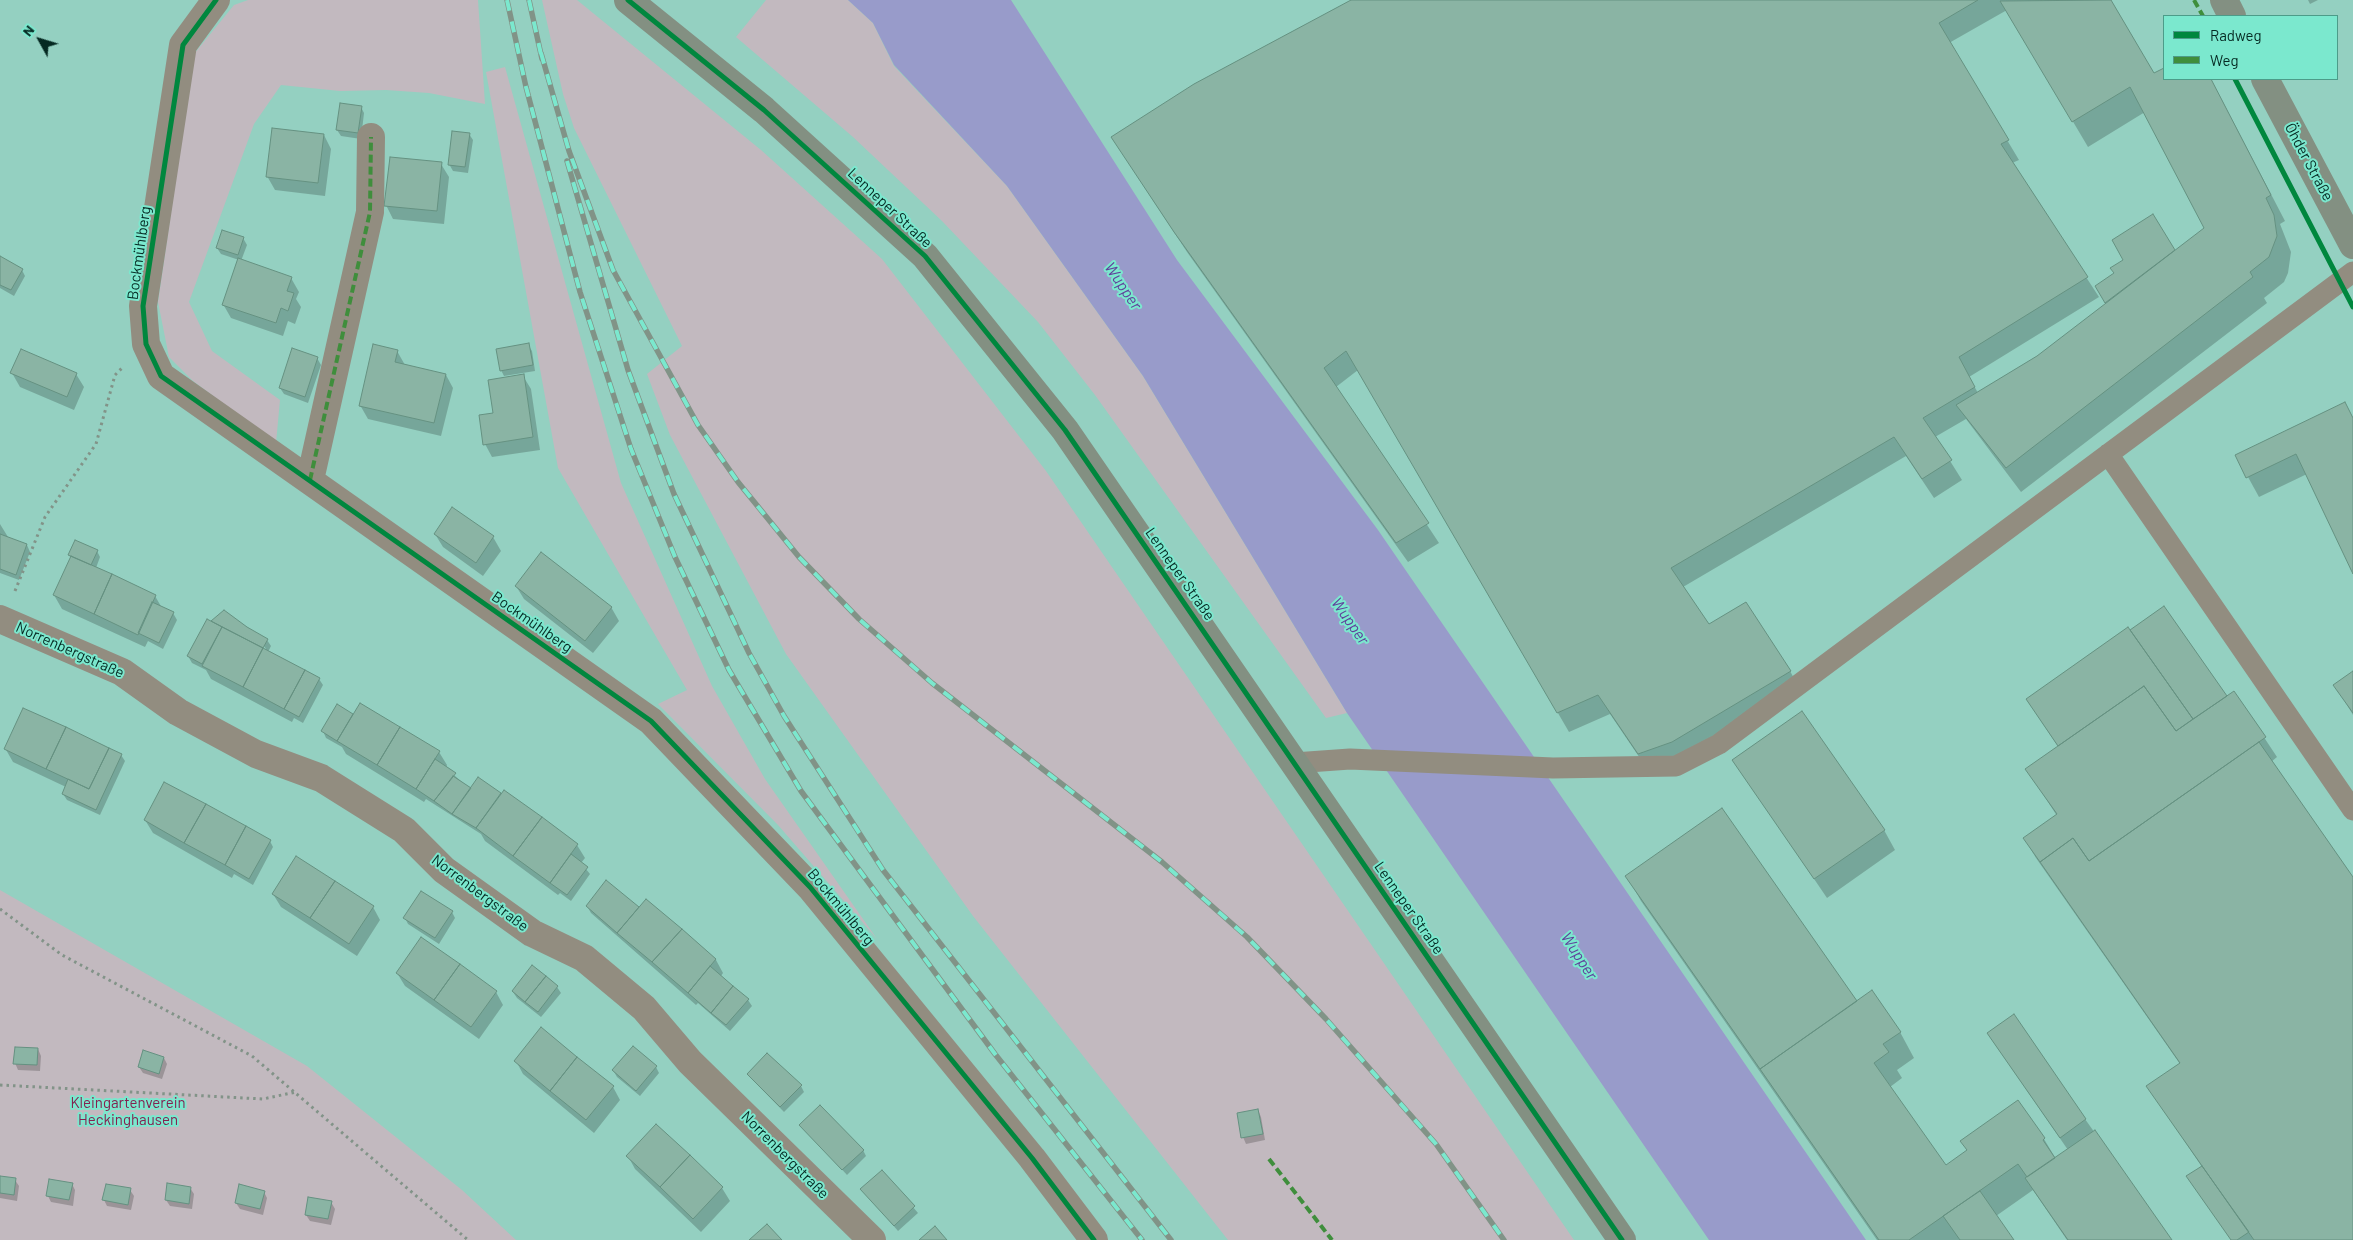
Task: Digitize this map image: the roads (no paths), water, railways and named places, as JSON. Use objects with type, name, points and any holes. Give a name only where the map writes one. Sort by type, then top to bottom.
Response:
[{"type":"main road","name":"Lenneper Straße","points":[[628,0],[764,110],[925,256],[1065,430],[1622,1240]]},
{"type":"main road","points":[[2224,0],[2232,15]]},
{"type":"main road","name":"Öhder Straße","points":[[2267,80],[2353,245]]},
{"type":"street","name":"Bockmühlberg","points":[[216,0],[182,45],[143,306],[146,344],[160,376],[651,721],[810,887],[1032,1158],[1094,1240]]},
{"type":"street","points":[[310,480],[370,212],[371,137]]},
{"type":"street","name":"Norrenbergstraße","points":[[2,620],[122,672],[178,712],[256,754],[322,778],[404,830],[444,870],[532,934],[584,958],[644,1008],[690,1062],[872,1240]]},
{"type":"lane","points":[[1294,763],[1350,759],[1552,768],[1676,766],[1719,744],[2353,272]]},
{"type":"lane","points":[[2108,454],[2353,810]]},
{"type":"water","name":"Wupper","points":[[848,0],[1011,0],[1177,260],[1378,530],[1866,1240],[1709,1240],[1347,713],[1143,376],[1007,186],[894,65],[873,23]]},
{"type":"railway","points":[[507,0],[526,87],[580,292],[631,449],[675,557],[729,670],[801,791],[995,1054],[1142,1240]]},
{"type":"railway","points":[[529,0],[542,59]]},
{"type":"railway","points":[[541,53],[569,151],[613,270],[698,425],[738,482],[799,557],[859,619],[932,683],[1162,862],[1247,937],[1326,1019],[1436,1144],[1504,1240]]},
{"type":"railway","points":[[567,161],[628,370],[674,494],[749,653],[784,716],[883,870],[1171,1240]]},
{"type":"park label","name":"Kleingartenverein Heckinghausen","points":[[128,1112]]}]
